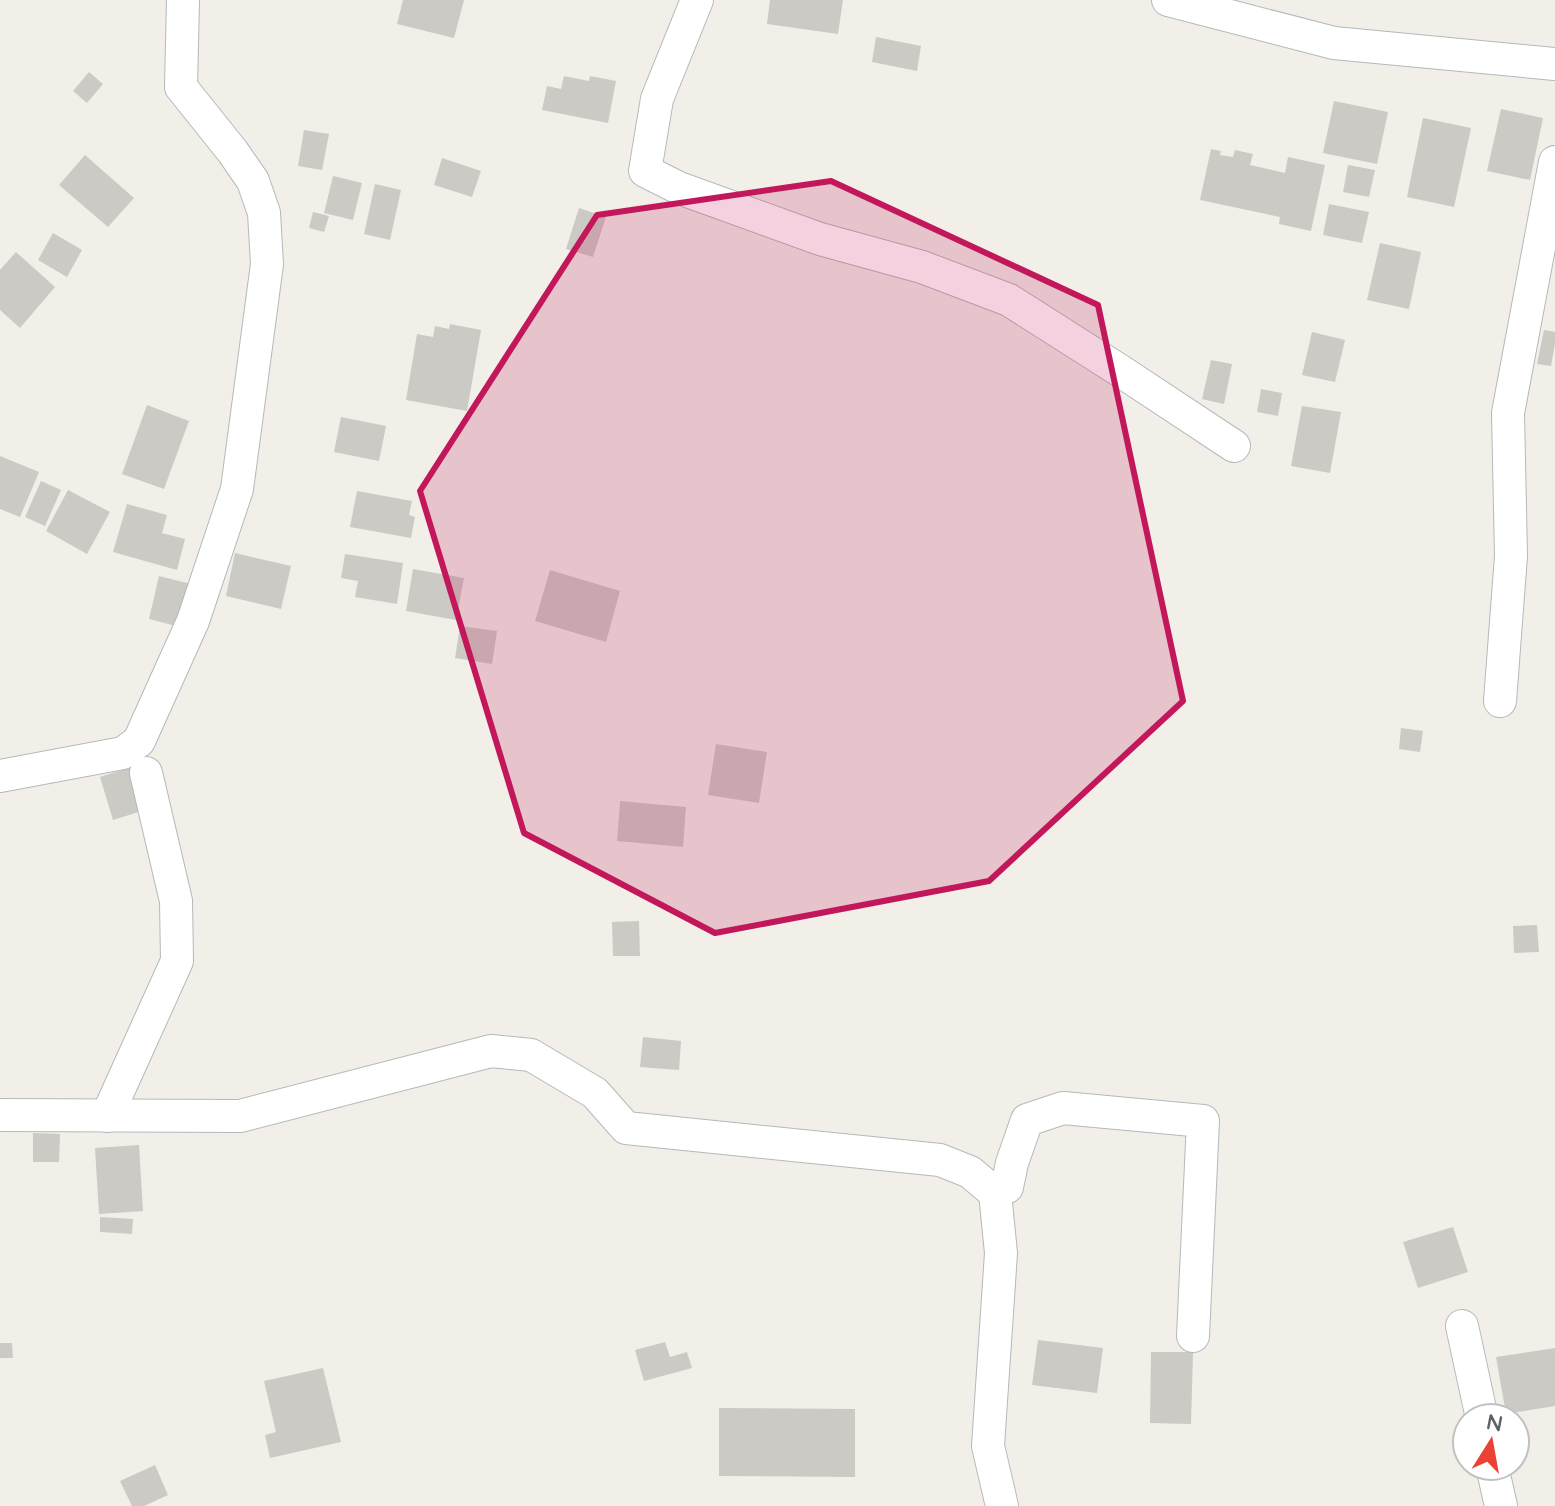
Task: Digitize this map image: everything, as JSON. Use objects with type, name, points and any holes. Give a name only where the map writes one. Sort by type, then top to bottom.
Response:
[{"type":"street","points":[[0,776],[123,753],[139,741],[193,621],[237,489],[267,264],[264,213],[253,181],[181,87],[183,0]]},
{"type":"street","points":[[697,0],[657,99],[645,171],[679,188],[820,239],[922,267],[1009,300],[1234,446]]},
{"type":"street","points":[[1168,0],[1334,43],[1555,64]]},
{"type":"street","points":[[1500,701],[1511,556],[1508,413],[1555,162]]},
{"type":"street","points":[[107,1116],[177,961],[176,901],[146,773]]},
{"type":"street","points":[[0,1115],[240,1116],[491,1051],[531,1055],[595,1093],[626,1128],[940,1160],[970,1172],[995,1193],[1001,1253],[988,1446],[1002,1506]]},
{"type":"street","points":[[995,1193],[1007,1187],[1027,1120],[1063,1108],[1203,1121],[1193,1336]]},
{"type":"street","points":[[1462,1326],[1479,1402]]},
{"type":"street","points":[[1496,1482],[1501,1506]]},
{"type":"highlighted area","points":[[831,181],[1098,305],[1183,701],[989,881],[715,933],[524,833],[420,491],[597,215]]},
{"type":"building","points":[[403,0],[464,0],[454,38],[397,24]]},
{"type":"building","points":[[770,0],[843,0],[838,34],[767,24]]},
{"type":"building","points":[[876,37],[921,46],[917,71],[872,62]]},
{"type":"building","points":[[89,72],[103,84],[87,103],[73,91]]},
{"type":"building","points":[[564,76],[589,81],[590,76],[616,81],[608,123],[542,110],[547,86],[561,89]]},
{"type":"building","points":[[1334,101],[1388,112],[1377,164],[1323,153]]},
{"type":"building","points":[[1501,109],[1543,118],[1530,180],[1487,171]]},
{"type":"building","points":[[1423,118],[1471,128],[1454,207],[1407,197]]},
{"type":"building","points":[[304,130],[329,134],[322,170],[298,166]]},
{"type":"building","points":[[1211,149],[1221,151],[1220,155],[1233,157],[1235,150],[1253,154],[1250,165],[1285,173],[1288,157],[1325,165],[1311,231],[1279,224],[1280,217],[1200,200]]},
{"type":"building","points":[[85,155],[134,198],[108,227],[59,185]]},
{"type":"building","points":[[442,158],[481,171],[472,197],[434,185]]},
{"type":"building","points":[[1348,165],[1375,170],[1369,197],[1343,192]]},
{"type":"building","points":[[333,176],[362,183],[353,220],[324,213]]},
{"type":"building","points":[[375,184],[401,190],[390,240],[364,234]]},
{"type":"building","points":[[1329,204],[1369,212],[1362,243],[1323,235]]},
{"type":"building","points":[[579,208],[606,217],[593,257],[566,249]]},
{"type":"building","points":[[313,212],[329,216],[324,232],[309,228]]},
{"type":"building","points":[[53,233],[82,250],[67,277],[38,260]]},
{"type":"building","points":[[1380,243],[1421,252],[1409,309],[1367,300]]},
{"type":"building","points":[[16,252],[55,287],[20,328],[0,310],[0,270]]},
{"type":"building","points":[[450,324],[481,330],[467,411],[406,400],[417,334],[433,337],[435,326],[449,329]]},
{"type":"building","points":[[1544,330],[1555,332],[1551,366],[1537,364]]},
{"type":"building","points":[[1312,332],[1345,340],[1335,382],[1302,375]]},
{"type":"building","points":[[1211,360],[1232,364],[1224,404],[1202,399]]},
{"type":"building","points":[[1261,389],[1282,393],[1278,416],[1257,412]]},
{"type":"building","points":[[147,405],[189,421],[164,489],[122,474]]},
{"type":"building","points":[[1302,406],[1341,412],[1330,473],[1291,466]]},
{"type":"building","points":[[341,417],[386,426],[379,461],[334,452]]},
{"type":"building","points":[[0,456],[39,472],[20,517],[0,509]]},
{"type":"building","points":[[41,481],[61,490],[45,526],[25,517]]},
{"type":"building","points":[[68,490],[110,512],[87,554],[46,531]]},
{"type":"building","points":[[357,491],[412,501],[409,515],[415,517],[411,538],[350,527]]},
{"type":"building","points":[[127,504],[167,515],[162,533],[185,539],[177,570],[113,552]]},
{"type":"building","points":[[235,553],[291,566],[281,609],[226,596]]},
{"type":"building","points":[[345,554],[403,563],[397,604],[355,597],[358,581],[341,578]]},
{"type":"building","points":[[413,569],[464,578],[456,620],[406,611]]},
{"type":"building","points":[[550,570],[620,591],[606,642],[535,621]]},
{"type":"building","points":[[159,576],[191,584],[180,627],[149,619]]},
{"type":"building","points":[[460,626],[497,631],[492,664],[455,658]]},
{"type":"building","points":[[1401,728],[1423,731],[1420,752],[1399,749]]},
{"type":"building","points":[[716,744],[767,752],[759,803],[708,795]]},
{"type":"building","points":[[131,767],[145,810],[113,820],[100,777]]},
{"type":"building","points":[[620,801],[686,807],[683,847],[617,841]]},
{"type":"building","points":[[639,921],[640,956],[613,956],[612,922]]},
{"type":"building","points":[[1537,925],[1539,952],[1514,953],[1513,926]]},
{"type":"building","points":[[643,1037],[681,1041],[679,1070],[640,1067]]},
{"type":"building","points":[[33,1133],[60,1134],[59,1162],[33,1162]]},
{"type":"building","points":[[139,1145],[143,1211],[99,1214],[95,1148]]},
{"type":"building","points":[[100,1217],[133,1219],[132,1234],[100,1232]]},
{"type":"building","points":[[1453,1227],[1468,1272],[1418,1288],[1403,1242]]},
{"type":"building","points":[[1038,1340],[1103,1348],[1097,1393],[1032,1385]]},
{"type":"building","points":[[665,1342],[670,1357],[687,1352],[692,1368],[644,1381],[635,1350]]},
{"type":"building","points":[[0,1343],[12,1343],[13,1358],[0,1358]]},
{"type":"building","points":[[1555,1348],[1555,1406],[1531,1410],[1531,1402],[1504,1402],[1496,1357]]},
{"type":"building","points":[[1151,1352],[1193,1352],[1191,1424],[1150,1423]]},
{"type":"building","points":[[323,1368],[341,1442],[270,1458],[265,1435],[276,1432],[264,1381]]},
{"type":"building","points":[[719,1408],[855,1409],[855,1477],[719,1476]]},
{"type":"building","points":[[155,1465],[168,1495],[144,1506],[132,1506],[120,1481]]}]
